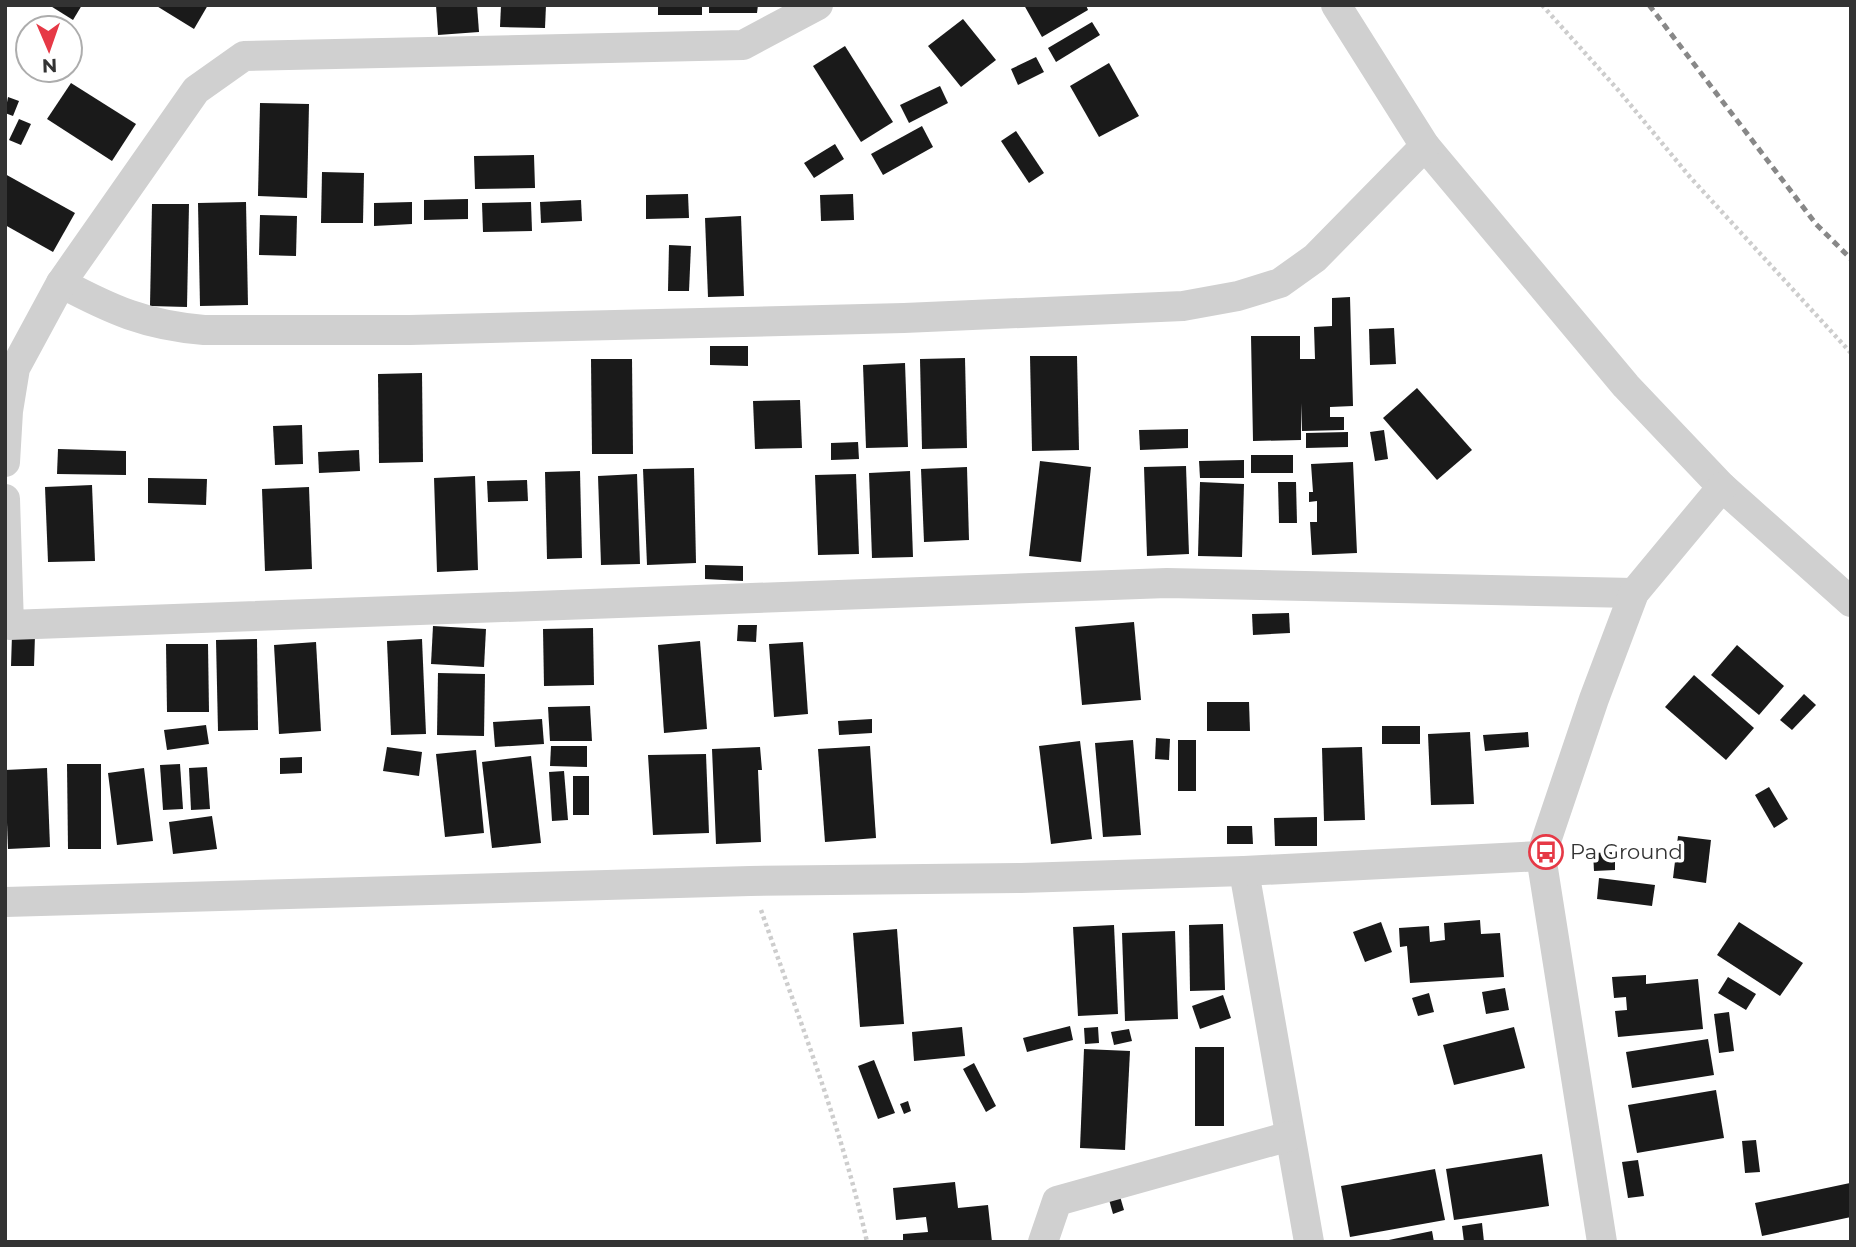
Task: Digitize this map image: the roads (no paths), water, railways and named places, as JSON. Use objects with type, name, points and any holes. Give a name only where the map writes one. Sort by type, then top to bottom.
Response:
[{"type":"street","points":[[5,462],[8,411],[15,368],[61,283],[196,90],[244,56],[743,46],[818,5]]},
{"type":"street","points":[[1346,10],[1425,146],[1626,386],[1722,487],[1851,602]]},
{"type":"street","points":[[61,283],[106,307],[135,318],[170,327],[204,330],[410,330],[904,318],[1183,306],[1238,296],[1280,283],[1323,251],[1425,146]]},
{"type":"street","points":[[1602,1242],[1541,856],[1634,593],[1722,487]]},
{"type":"street","points":[[5,499],[9,625],[1167,583],[1634,593]]},
{"type":"street","points":[[5,902],[750,881],[1021,878],[1244,871],[1541,856]]},
{"type":"street","points":[[1244,871],[1309,1242]]},
{"type":"street","points":[[1043,1242],[1057,1201],[1290,1136]]},
{"type":"railway","points":[[1649,5],[1816,224],[1851,259]]},
{"type":"place","name":"Pa Ground","points":[[1546,852]]}]
